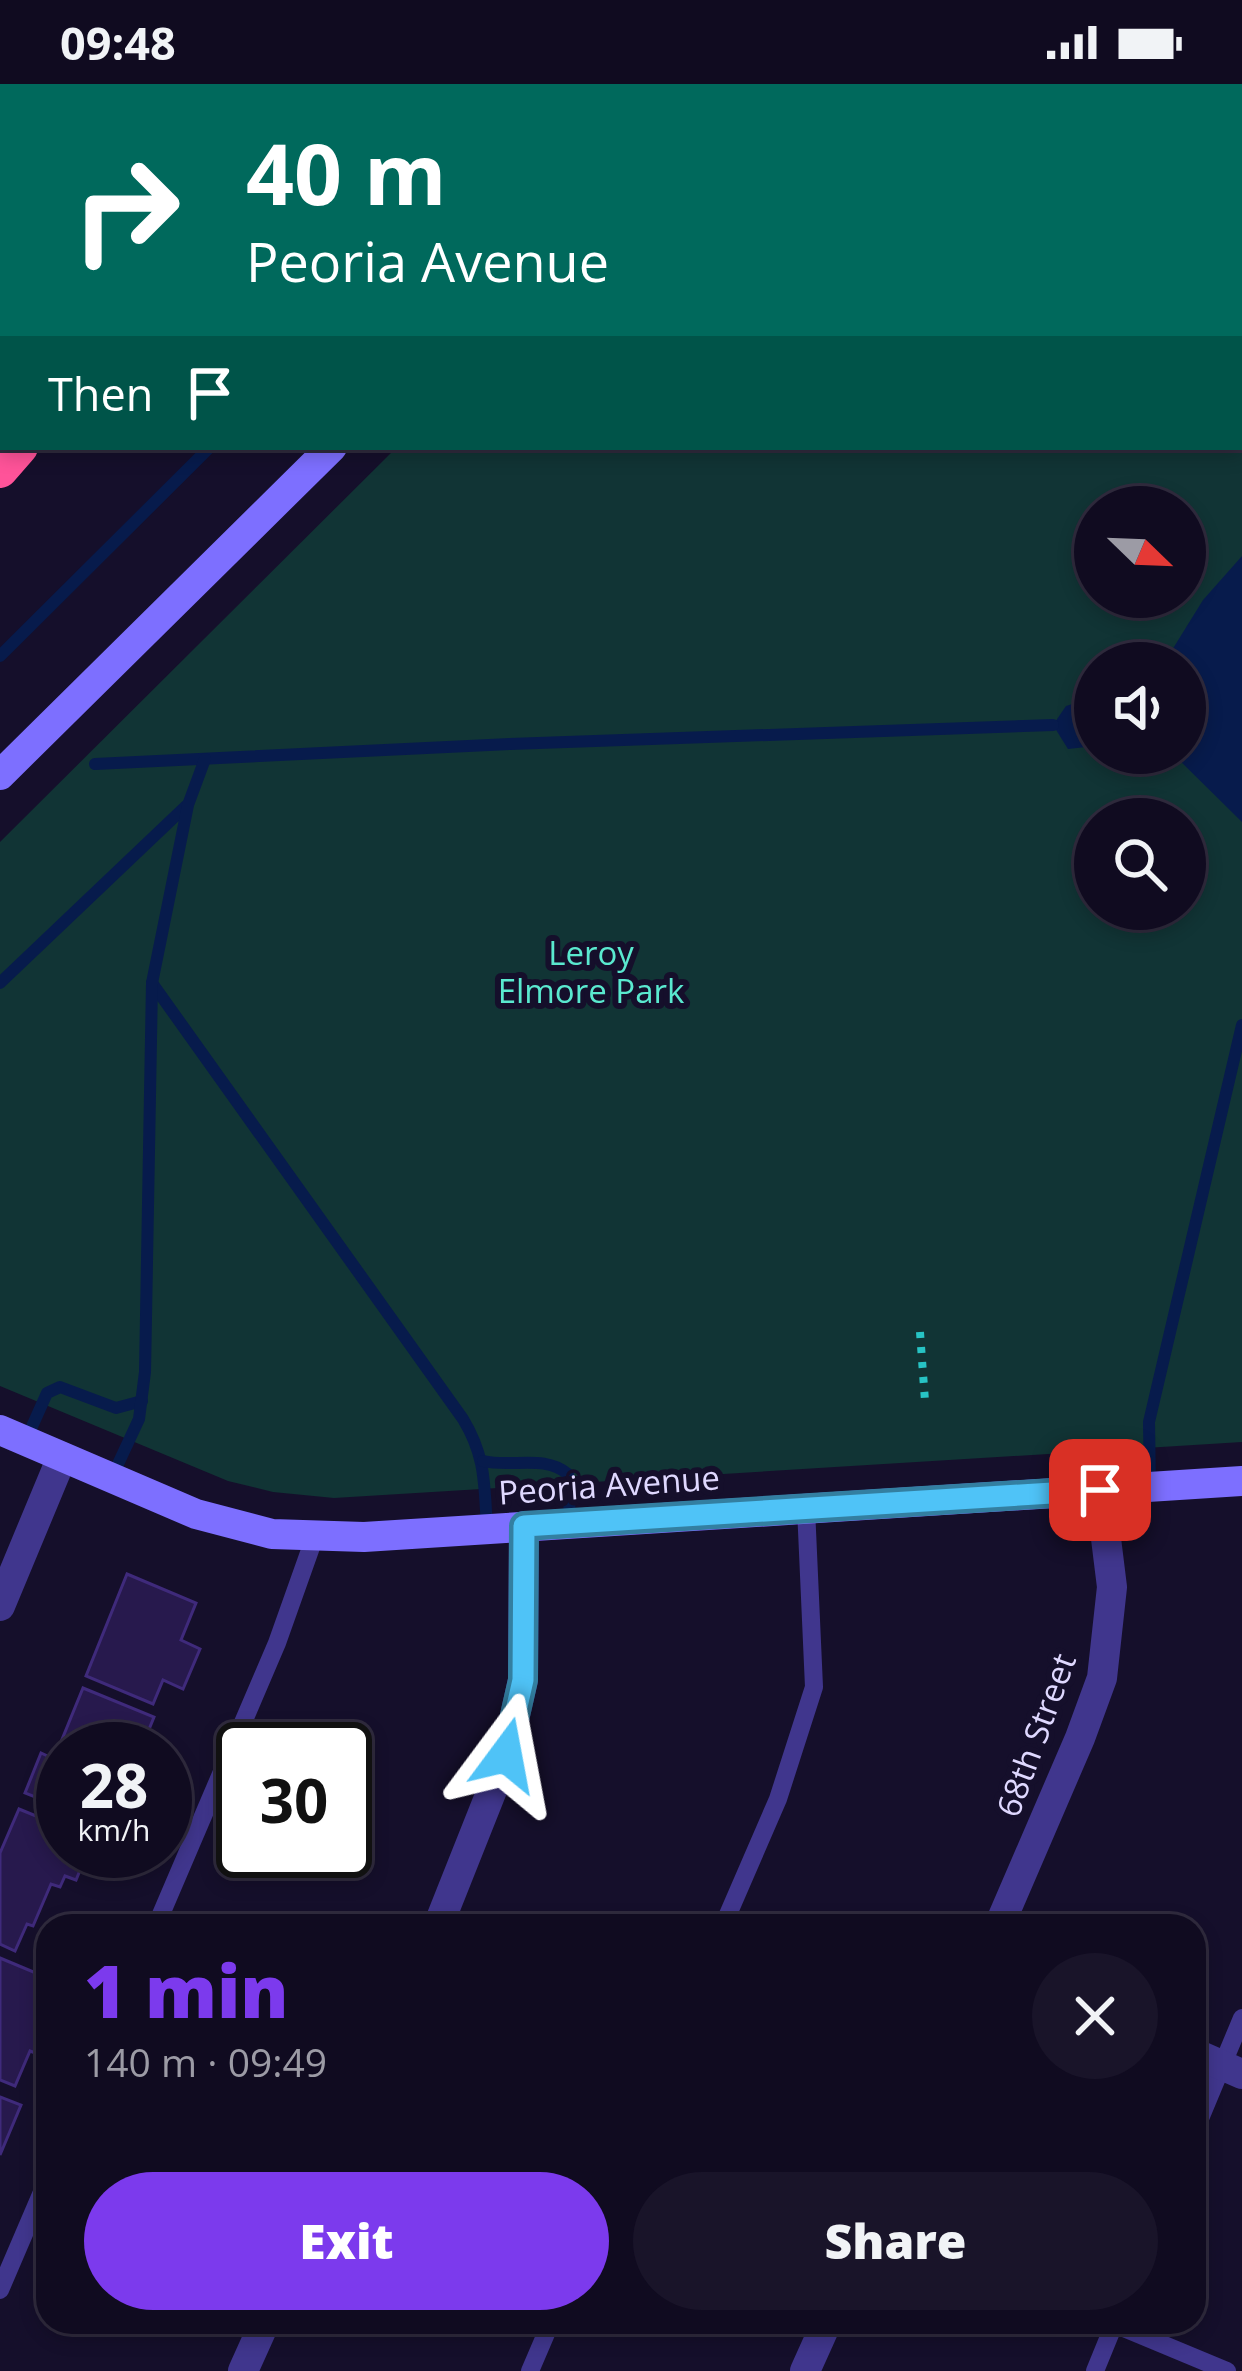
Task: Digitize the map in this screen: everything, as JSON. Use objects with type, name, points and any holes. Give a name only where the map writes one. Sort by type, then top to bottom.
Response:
[{"type":"street","points":[[0,775],[329,450]]},
{"type":"street","name":"Peoria Avenue","points":[[0,1430],[196,1514],[272,1534],[364,1537],[1242,1480]]},
{"type":"street","points":[[0,1606],[62,1457]]},
{"type":"street","name":"68th Street","points":[[1004,1914],[1102,1678],[1112,1587],[1100,1490]]},
{"type":"street","points":[[443,1914],[506,1755],[523,1680],[524,1526]]},
{"type":"street","points":[[243,2371],[260,2334]]},
{"type":"street","points":[[805,2371],[821,2334]]},
{"type":"lane","points":[[728,1914],[778,1799],[814,1687],[806,1508]]},
{"type":"lane","points":[[161,1914],[277,1642],[315,1535]]},
{"type":"lane","points":[[1206,2100],[1242,2018]]},
{"type":"lane","points":[[0,2290],[36,2206]]},
{"type":"lane","points":[[530,2371],[546,2334]]},
{"type":"lane","points":[[1095,2371],[1110,2334]]},
{"type":"lane","points":[[1141,2334],[1227,2371]]},
{"type":"path","points":[[920,1332],[925,1401]]},
{"type":"green space","name":"Leroy Elmore Park","points":[[394,450],[1242,450],[1242,1442],[334,1498],[273,1492],[228,1481],[0,1386],[0,842]]},
{"type":"water","points":[[1242,556],[1242,822],[1193,774],[1206,774],[1206,642],[1177,642],[1192,618],[1206,618],[1206,597]]},
{"type":"water","points":[[1074,704],[1074,748],[1068,749],[1053,725],[1066,706]]},
{"type":"building","points":[[127,1574],[196,1603],[181,1640],[200,1649],[183,1689],[163,1680],[153,1704],[86,1676]]},
{"type":"building","points":[[83,1688],[154,1717],[152,1722],[69,1722]]},
{"type":"building","points":[[36,1766],[36,1797],[25,1793]]},
{"type":"building","points":[[19,1809],[36,1816],[36,1878],[64,1878],[60,1887],[51,1884],[33,1926],[27,1924],[15,1951],[0,1944],[0,1853]]},
{"type":"building","points":[[0,1958],[36,1973],[36,2053],[30,2051],[15,2086],[0,2080]]},
{"type":"building","points":[[0,2097],[21,2105],[0,2155]]},
{"type":"waterway","points":[[0,656],[207,450]]},
{"type":"waterway","points":[[95,764],[1053,725]]},
{"type":"waterway","points":[[112,1477],[139,1419],[145,1372],[152,983],[188,805],[205,759]]},
{"type":"waterway","points":[[0,983],[186,806]]},
{"type":"waterway","points":[[152,983],[463,1419],[480,1459],[487,1527]]},
{"type":"waterway","points":[[1150,1486],[1149,1422],[1242,1025]]},
{"type":"waterway","points":[[26,1440],[47,1393],[60,1387],[116,1408],[142,1401]]},
{"type":"waterway","points":[[483,1461],[538,1463],[568,1474],[570,1522]]},
{"type":"route","points":[[506,1755],[523,1680],[524,1526],[1100,1490]]}]
